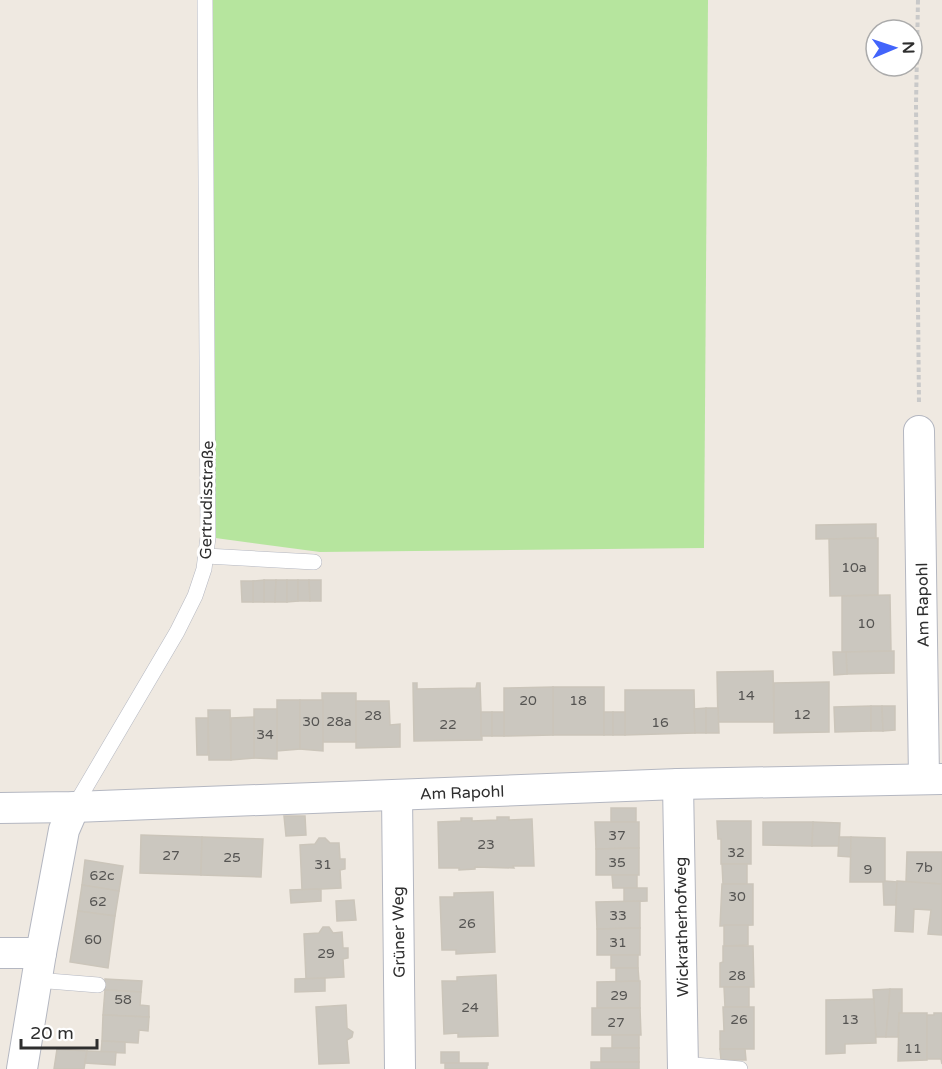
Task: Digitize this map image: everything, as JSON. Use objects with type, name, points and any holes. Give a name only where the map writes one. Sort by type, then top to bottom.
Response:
[{"type":"street","name":"Am Rapohl","points":[[0,808],[678,784],[933,779],[919,431]]},
{"type":"street","name":"Wickratherhofweg","points":[[678,784],[683,1067]]},
{"type":"street","name":"Grüner Weg","points":[[397,795],[400,1069]]},
{"type":"street","name":"Gertrudisstraße","points":[[22,1069],[38,967],[64,830],[74,807]]},
{"type":"street","points":[[0,952],[38,967]]},
{"type":"lane","name":"Gertrudisstraße","points":[[74,807],[177,632],[195,596],[206,556],[208,537],[205,0]]},
{"type":"lane","points":[[206,556],[314,562]]},
{"type":"lane","points":[[38,967],[98,985]]},
{"type":"lane","points":[[683,1067],[740,1069]]},
{"type":"path","points":[[918,0],[916,105],[919,431]]},
{"type":"green space","points":[[205,0],[708,0],[704,548],[320,552],[208,537]]},
{"type":"building","points":[[876,524],[876,538],[816,539],[816,525]]},
{"type":"building","points":[[878,538],[878,595],[830,596],[829,539]]},
{"type":"building","points":[[264,580],[276,580],[275,602],[264,602]]},
{"type":"building","points":[[264,580],[264,602],[253,602],[253,581]]},
{"type":"building","points":[[276,580],[287,580],[287,602],[275,602]]},
{"type":"building","points":[[287,580],[298,580],[298,601],[287,602]]},
{"type":"building","points":[[298,580],[309,580],[310,601],[298,601]]},
{"type":"building","points":[[309,580],[321,580],[321,601],[310,601]]},
{"type":"building","points":[[241,581],[253,581],[253,602],[242,602]]},
{"type":"building","points":[[890,595],[891,651],[842,652],[842,596]]},
{"type":"building","points":[[894,651],[894,673],[847,674],[846,652]]},
{"type":"building","points":[[833,652],[846,652],[847,674],[834,675]]},
{"type":"building","points":[[773,671],[774,722],[718,722],[717,672]]},
{"type":"building","points":[[829,682],[829,732],[774,733],[774,683]]},
{"type":"building","points":[[413,683],[417,683],[417,689],[476,688],[477,683],[480,683],[482,740],[414,741]]},
{"type":"building","points":[[553,687],[604,687],[604,735],[553,735]]},
{"type":"building","points":[[553,687],[553,735],[504,736],[504,688]]},
{"type":"building","points":[[625,690],[694,690],[695,733],[625,735]]},
{"type":"building","points":[[322,693],[356,693],[356,742],[323,742]]},
{"type":"building","points":[[277,700],[300,700],[300,749],[277,751]]},
{"type":"building","points":[[300,700],[323,700],[323,751],[300,749]]},
{"type":"building","points":[[356,701],[389,701],[390,725],[400,724],[400,747],[356,748]]},
{"type":"building","points":[[871,706],[871,731],[835,732],[834,707]]},
{"type":"building","points":[[871,706],[882,706],[883,731],[871,731]]},
{"type":"building","points":[[882,706],[895,706],[895,730],[883,731]]},
{"type":"building","points":[[706,708],[706,733],[695,733],[694,709]]},
{"type":"building","points":[[706,708],[718,708],[719,733],[706,733]]},
{"type":"building","points":[[254,709],[277,709],[277,759],[254,758]]},
{"type":"building","points":[[208,710],[230,710],[231,760],[209,760]]},
{"type":"building","points":[[481,712],[492,712],[492,736],[481,736]]},
{"type":"building","points":[[492,712],[504,712],[504,736],[492,736]]},
{"type":"building","points":[[604,712],[613,712],[613,735],[604,735]]},
{"type":"building","points":[[613,712],[625,712],[625,735],[613,735]]},
{"type":"building","points":[[254,717],[254,758],[231,760],[231,718]]},
{"type":"building","points":[[196,718],[208,718],[208,755],[197,755]]},
{"type":"building","points":[[611,808],[636,808],[636,822],[611,822]]},
{"type":"building","points":[[284,816],[305,816],[306,835],[286,836]]},
{"type":"building","points":[[497,817],[509,817],[509,820],[532,819],[534,866],[475,867],[475,869],[459,870],[459,868],[439,868],[438,822],[461,821],[461,818],[472,818],[472,821],[497,820]]},
{"type":"building","points":[[717,821],[751,821],[751,864],[721,864],[721,839],[718,839]]},
{"type":"building","points":[[595,822],[639,822],[639,848],[596,849]]},
{"type":"building","points":[[763,822],[813,822],[812,846],[763,845]]},
{"type":"building","points":[[813,822],[840,823],[839,846],[812,846]]},
{"type":"building","points":[[141,835],[202,837],[201,875],[140,873]]},
{"type":"building","points":[[202,837],[263,839],[261,877],[201,875]]},
{"type":"building","points":[[839,837],[851,837],[851,857],[838,856]]},
{"type":"building","points":[[851,837],[885,838],[885,882],[850,882]]},
{"type":"building","points":[[319,838],[325,838],[330,843],[339,843],[340,859],[345,859],[345,869],[340,870],[341,888],[302,890],[300,845],[315,844]]},
{"type":"building","points":[[639,848],[639,875],[596,875],[596,849]]},
{"type":"building","points":[[907,852],[942,852],[942,884],[906,882]]},
{"type":"building","points":[[85,860],[123,866],[119,891],[82,885]]},
{"type":"building","points":[[722,864],[747,864],[747,884],[723,884]]},
{"type":"building","points":[[612,875],[637,875],[637,888],[613,888]]},
{"type":"building","points":[[897,881],[942,884],[942,935],[928,934],[931,910],[914,909],[913,932],[895,931]]},
{"type":"building","points":[[883,882],[897,882],[896,905],[884,905]]},
{"type":"building","points":[[722,884],[753,884],[753,925],[720,926]]},
{"type":"building","points":[[82,885],[119,891],[115,916],[78,911]]},
{"type":"building","points":[[624,888],[647,888],[647,901],[624,902]]},
{"type":"building","points":[[290,890],[321,890],[321,901],[291,903]]},
{"type":"building","points":[[493,892],[495,952],[456,954],[456,950],[442,950],[440,897],[454,897],[454,893]]},
{"type":"building","points":[[354,900],[356,920],[337,921],[336,901]]},
{"type":"building","points":[[640,901],[640,928],[597,929],[596,902]]},
{"type":"building","points":[[78,911],[115,916],[108,968],[70,962]]},
{"type":"building","points":[[724,925],[748,925],[748,945],[724,946]]},
{"type":"building","points":[[323,927],[329,927],[333,933],[342,932],[343,948],[348,948],[348,958],[343,959],[344,977],[306,979],[304,934],[319,933]]},
{"type":"building","points":[[640,928],[640,955],[597,955],[597,929]]},
{"type":"building","points":[[723,946],[753,946],[754,987],[720,987]]},
{"type":"building","points":[[611,955],[638,955],[638,968],[611,968]]},
{"type":"building","points":[[616,968],[638,968],[639,981],[616,982]]},
{"type":"building","points":[[496,975],[498,1036],[458,1037],[458,1033],[444,1034],[442,981],[457,981],[457,977]]},
{"type":"building","points":[[325,978],[325,991],[295,992],[295,979]]},
{"type":"building","points":[[105,979],[142,981],[141,992],[105,990]]},
{"type":"building","points":[[640,981],[640,1008],[597,1008],[597,982]]},
{"type":"building","points":[[724,987],[749,987],[749,1007],[725,1007]]},
{"type":"building","points":[[890,989],[886,1037],[876,1037],[873,990]]},
{"type":"building","points":[[890,989],[902,989],[902,1013],[899,1013],[898,1037],[886,1037]]},
{"type":"building","points":[[105,990],[141,992],[140,1005],[149,1006],[149,1017],[103,1015]]},
{"type":"building","points":[[874,999],[876,1043],[845,1044],[845,1053],[826,1054],[826,1000]]},
{"type":"building","points":[[346,1005],[347,1028],[353,1032],[352,1037],[347,1040],[349,1063],[319,1064],[316,1007]]},
{"type":"building","points":[[723,1007],[754,1007],[754,1049],[720,1049],[720,1031],[724,1031]]},
{"type":"building","points":[[592,1008],[640,1008],[641,1035],[592,1035]]},
{"type":"building","points":[[899,1013],[927,1013],[927,1060],[898,1061]]},
{"type":"building","points":[[934,1013],[942,1013],[942,1064],[941,1059],[927,1059],[927,1015],[934,1015]]},
{"type":"building","points":[[103,1015],[149,1017],[148,1031],[139,1030],[138,1043],[102,1041]]},
{"type":"building","points":[[612,1035],[639,1035],[639,1048],[612,1048]]},
{"type":"building","points":[[102,1041],[125,1042],[125,1053],[101,1052]]},
{"type":"building","points":[[601,1048],[639,1048],[639,1062],[601,1062]]},
{"type":"building","points":[[57,1049],[87,1051],[84,1069],[54,1069]]},
{"type":"building","points":[[720,1049],[745,1049],[746,1060],[721,1060]]},
{"type":"building","points":[[87,1051],[116,1052],[115,1065],[85,1063]]},
{"type":"building","points":[[441,1052],[459,1052],[459,1063],[441,1063]]},
{"type":"building","points":[[591,1062],[639,1062],[639,1069],[591,1069]]},
{"type":"building","points":[[445,1063],[488,1063],[488,1065],[487,1069],[445,1069]]}]
